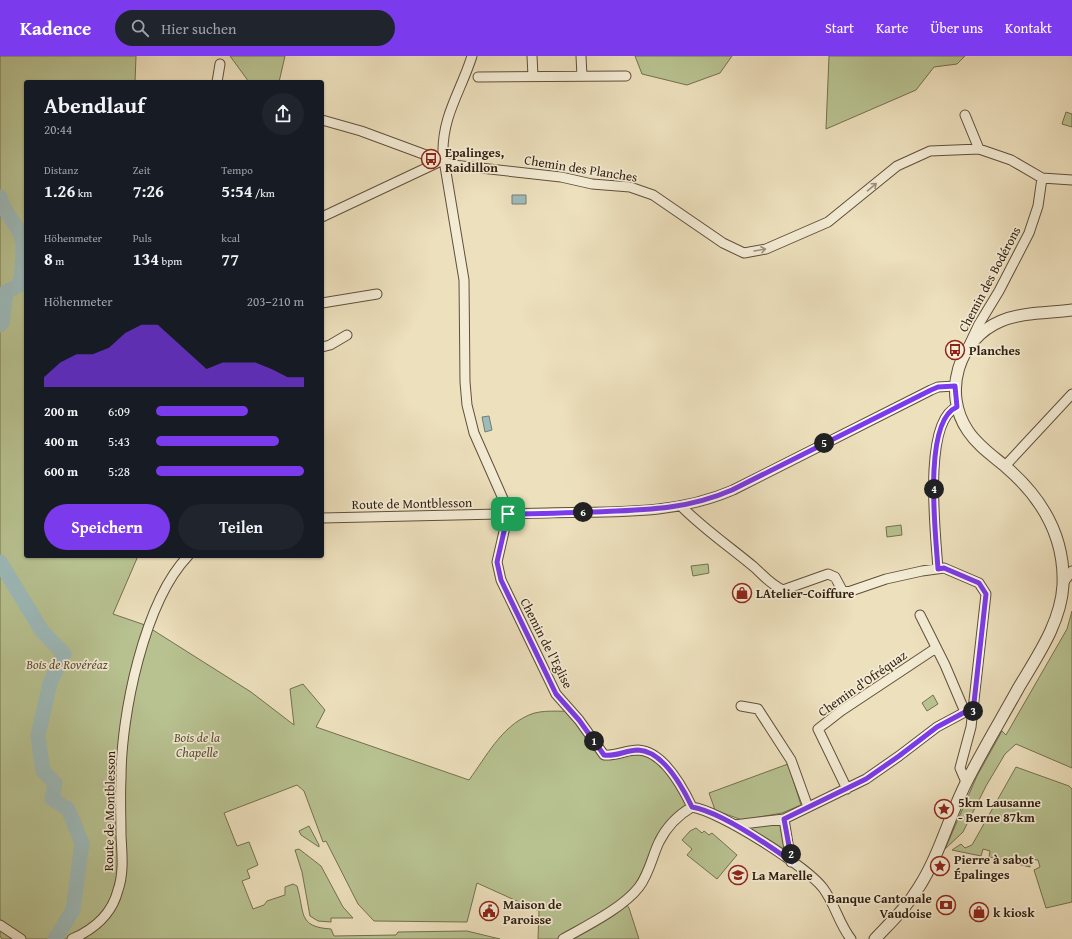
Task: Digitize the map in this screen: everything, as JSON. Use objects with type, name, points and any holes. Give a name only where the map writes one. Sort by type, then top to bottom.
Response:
[{"type":"street","points":[[472,56],[446,122],[443,138],[443,162],[464,280],[465,382],[467,405],[474,432],[504,501],[508,514]]},
{"type":"street","points":[[532,56],[533,76]]},
{"type":"street","points":[[581,56],[582,76]]},
{"type":"street","points":[[217,80],[220,64]]},
{"type":"street","points":[[478,77],[626,76]]},
{"type":"street","points":[[965,115],[979,149]]},
{"type":"street","name":"Chemin des Planches","points":[[324,121],[361,131],[443,162],[460,166],[546,175],[592,184],[630,187],[654,195],[723,243],[744,253],[766,249],[828,222],[897,166],[930,151],[979,149],[1011,160],[1042,178],[1072,180]]},
{"type":"street","points":[[324,216],[443,162]]},
{"type":"street","name":"Chemin des Bodérons","points":[[969,346],[979,324],[1000,291],[1029,233],[1038,206],[1042,178]]},
{"type":"street","points":[[324,303],[377,294]]},
{"type":"street","points":[[875,939],[906,906],[922,882],[939,851],[966,782],[1054,623],[1062,602],[1063,583],[1060,550],[1055,530],[1043,506],[1032,492],[968,433],[959,416],[955,386],[961,360],[969,346],[983,331],[1000,321],[1014,316],[1072,310]]},
{"type":"street","points":[[324,346],[330,345],[347,335]]},
{"type":"street","name":"Route de Montblesson","points":[[324,518],[508,514],[682,507],[715,498],[931,390],[938,387],[955,386]]},
{"type":"street","points":[[1005,466],[1072,394]]},
{"type":"street","points":[[938,569],[933,477],[935,453],[945,416],[957,407]]},
{"type":"street","points":[[682,507],[719,541],[753,567],[775,587],[783,590],[828,574],[835,577],[842,590],[848,592],[886,579],[944,568],[979,583],[986,594],[969,712],[971,728],[960,768],[966,782]]},
{"type":"street","name":"Chemin de l'Eglise","points":[[508,514],[497,562],[501,580],[556,694],[579,720],[604,755],[638,750],[649,752],[662,760],[692,807]]},
{"type":"street","name":"Route de Montblesson","points":[[72,939],[90,930],[108,914],[118,891],[122,872],[120,776],[126,721],[134,676],[139,655],[160,601],[171,578],[186,558]]},
{"type":"street","points":[[1063,583],[1072,571]]},
{"type":"street","points":[[920,615],[969,712]]},
{"type":"street","name":"Chemin d'Ofréquaz","points":[[848,789],[818,729],[841,711],[936,648]]},
{"type":"street","points":[[741,706],[754,707],[764,716],[791,760],[808,807]]},
{"type":"street","points":[[734,825],[784,819],[848,789],[899,756],[937,727],[969,712]]},
{"type":"street","points":[[563,939],[626,900],[639,887],[650,869],[659,842],[676,818],[692,807],[699,808],[734,825],[792,862],[823,888],[851,939]]},
{"type":"street","points":[[784,819],[792,862]]},
{"type":"street","points":[[0,925],[21,939]]},
{"type":"green space","points":[[0,56],[136,56],[135,80],[24,80],[24,558],[137,558],[113,614],[145,625],[251,692],[294,725],[290,689],[303,684],[325,710],[316,727],[469,780],[495,743],[519,720],[534,713],[540,712],[575,711],[605,758],[640,751],[660,757],[692,807],[673,823],[642,882],[624,901],[629,908],[639,939],[538,939],[539,911],[477,883],[467,922],[374,921],[358,904],[326,841],[323,842],[304,791],[297,785],[224,813],[237,846],[249,842],[258,865],[247,870],[250,878],[242,881],[253,909],[264,905],[267,901],[285,895],[285,887],[293,884],[297,886],[302,911],[307,921],[320,928],[331,929],[334,936],[396,935],[398,932],[467,931],[500,939],[2,939],[0,936]]},
{"type":"green space","points":[[230,56],[285,56],[279,80],[248,80]]},
{"type":"green space","points":[[635,56],[732,56],[720,73],[687,85],[642,74]]},
{"type":"green space","points":[[829,56],[965,56],[957,64],[934,67],[916,90],[826,129]]},
{"type":"green space","points":[[1066,112],[1072,114],[1072,127],[1062,124]]},
{"type":"green space","points":[[901,525],[902,535],[887,537],[886,527]]},
{"type":"green space","points":[[708,564],[709,573],[693,576],[691,566]]},
{"type":"green space","points":[[1072,611],[1072,768],[1016,744],[1005,754],[986,786],[963,832],[945,849],[977,776],[1002,731],[1006,735],[1067,629]]},
{"type":"green space","points":[[933,695],[938,704],[927,711],[922,703]]},
{"type":"green space","points":[[788,764],[801,805],[782,813],[742,820],[715,810],[709,793]]},
{"type":"green space","points":[[1016,767],[1069,786],[1072,789],[1072,902],[1046,908],[1034,870],[1040,867],[1038,860],[1031,859],[1030,867],[989,857],[990,851],[983,849],[981,856],[952,850],[961,844],[965,848],[972,845]]},
{"type":"green space","points":[[777,821],[782,824],[786,852],[743,827]]},
{"type":"green space","points":[[309,826],[319,847],[301,835],[299,831]]},
{"type":"green space","points":[[696,828],[702,833],[704,831],[709,835],[712,833],[737,855],[717,879],[687,855],[692,849],[682,840],[690,831]]},
{"type":"green space","points":[[299,849],[321,866],[343,907],[353,918],[331,918],[331,922],[318,921],[310,916],[302,872],[295,850]]},
{"type":"water","points":[[512,195],[526,195],[526,204],[512,204]]},
{"type":"water","points":[[489,416],[492,430],[485,432],[482,417]]},
{"type":"waterway","points":[[0,197],[5,209],[21,236],[23,253],[19,285],[6,292],[2,323],[0,325]]},
{"type":"waterway","points":[[0,562],[42,631],[64,654],[50,683],[38,736],[43,771],[55,783],[52,799],[68,809],[82,843],[73,910],[55,939]]},
{"type":"place","name":"Epalinges, Raidillon","points":[[431,159]]},
{"type":"place","name":"Planches","points":[[955,350]]},
{"type":"place","name":"LAtelier-Coiffure","points":[[742,593]]},
{"type":"place","name":"5km Lausanne - Berne 87km","points":[[944,809]]},
{"type":"place","name":"Pierre à sabot Épalinges","points":[[940,866]]},
{"type":"place","name":"La Marelle","points":[[738,875]]},
{"type":"place","name":"Banque Cantonale Vaudoise","points":[[946,905]]},
{"type":"place","name":"Maison de Paroisse","points":[[489,911]]},
{"type":"place","name":"k kiosk","points":[[979,912]]},
{"type":"route","points":[[955,386],[957,407],[952,409],[945,416],[939,433],[935,453],[933,477],[938,569],[944,568],[979,583],[986,594],[973,712],[965,712],[937,727],[866,779],[784,819],[792,862],[734,825],[699,808],[692,807],[662,760],[649,752],[638,750],[610,756],[604,755],[579,720],[564,701],[556,694],[527,637],[501,580],[497,562],[500,542],[507,522],[508,514],[637,510],[682,507],[698,503],[715,498],[732,490],[931,390],[938,387],[955,386]]},
{"type":"park label","name":"Bois de Rovéréaz","points":[[67,664]]},
{"type":"park label","name":"Bois de la Chapelle","points":[[197,744]]}]
